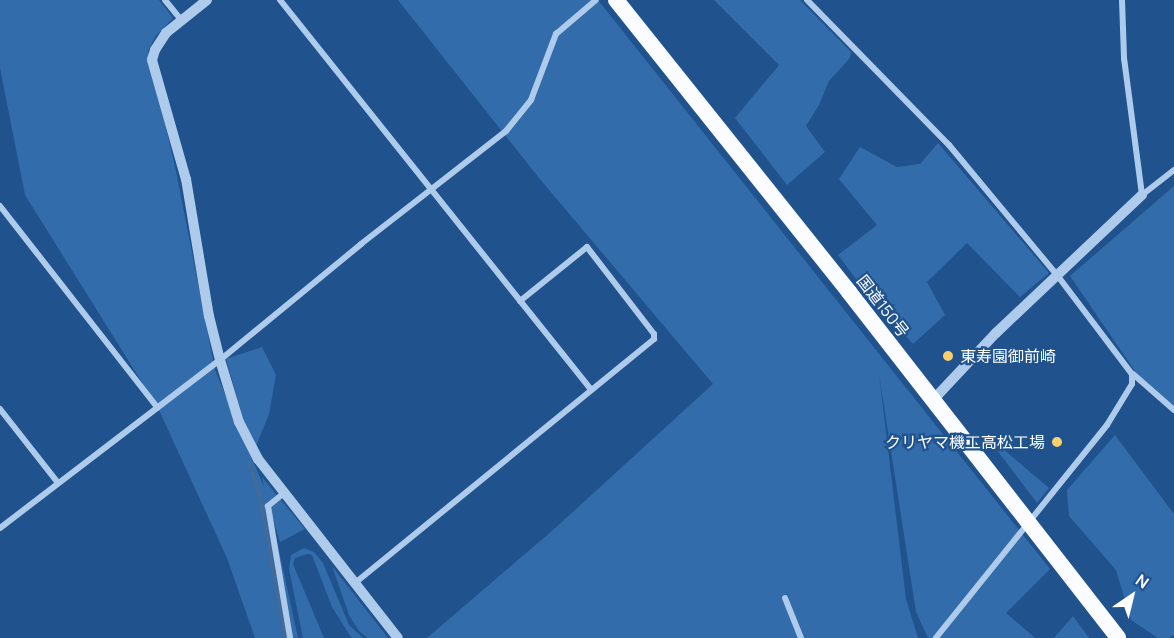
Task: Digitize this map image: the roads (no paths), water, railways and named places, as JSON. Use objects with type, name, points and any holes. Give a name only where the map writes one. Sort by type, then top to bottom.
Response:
[{"type":"highway","name":"国道150号","points":[[616,0],[686,84],[1118,638]]},
{"type":"street","points":[[165,0],[181,20]]},
{"type":"street","points":[[207,0],[166,33],[154,50],[153,71],[186,179],[209,316],[220,360],[247,440],[284,494],[398,638]]},
{"type":"street","points":[[280,0],[591,390]]},
{"type":"street","points":[[0,528],[220,360],[506,131],[521,116],[531,100],[556,34],[596,0]]},
{"type":"street","points":[[807,0],[949,146],[1057,275],[1132,374],[1174,410]]},
{"type":"street","points":[[1122,0],[1124,58],[1142,195]]},
{"type":"street","points":[[933,400],[996,333],[1142,195],[1174,170]]},
{"type":"street","points":[[0,207],[158,408]]},
{"type":"street","points":[[355,583],[654,339],[654,334],[587,247],[520,301]]},
{"type":"street","points":[[936,638],[1107,425],[1132,384],[1132,374]]},
{"type":"street","points":[[0,409],[58,483]]},
{"type":"street","points":[[284,494],[268,506],[290,638]]},
{"type":"street","points":[[785,598],[801,638]]},
{"type":"waterway","points":[[249,463],[259,494],[285,638]]},
{"type":"place","name":"東寿園御前崎","points":[[948,356]]},
{"type":"place","name":"クリヤマ機工高松工場","points":[[1057,442]]}]
